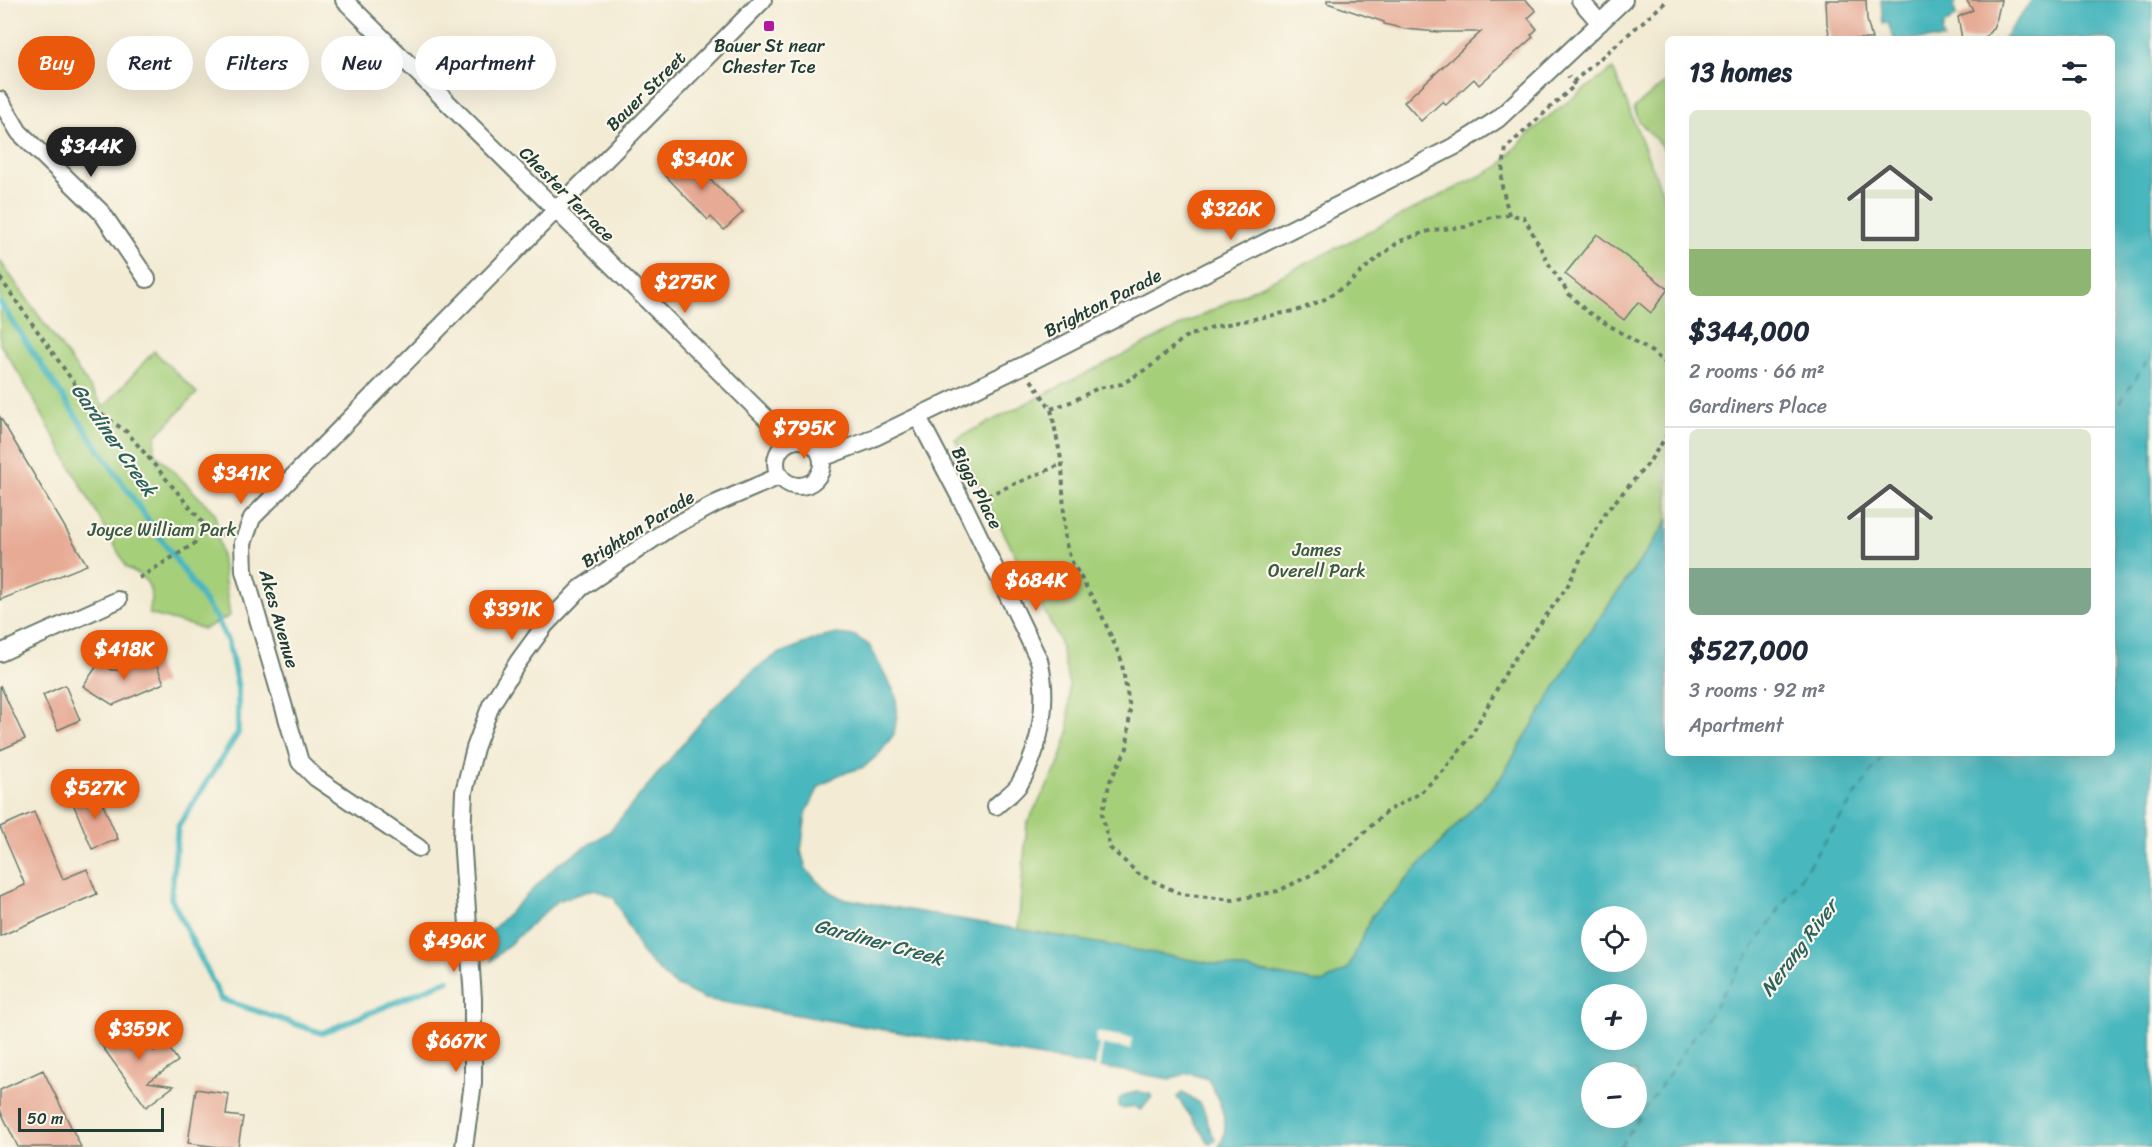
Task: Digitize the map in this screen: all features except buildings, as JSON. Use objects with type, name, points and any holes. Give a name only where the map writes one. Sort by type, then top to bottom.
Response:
[{"type":"street","name":"Chester Terrace","points":[[345,0],[766,418],[786,443]]},
{"type":"street","name":"Bauer Street","points":[[555,210],[763,0]]},
{"type":"street","points":[[1580,0],[1600,22]]},
{"type":"street","name":"Brighton Parade","points":[[822,458],[867,441],[1022,366],[1459,144],[1498,119],[1624,0]]},
{"type":"street","points":[[0,100],[19,132],[102,213],[147,279]]},
{"type":"street","name":"Akes Avenue","points":[[418,848],[316,778],[300,762],[244,572],[243,543],[252,518],[555,210]]},
{"type":"street","name":"Biggs Place","points":[[918,417],[964,505],[1039,660],[1044,681],[1035,753],[1019,785],[996,806]]},
{"type":"street","points":[[794,440],[806,441],[816,447],[822,458],[819,473],[808,484],[793,485],[780,476],[776,458],[786,443],[794,440]]},
{"type":"street","name":"Brighton Parade","points":[[465,1147],[473,1083],[473,999],[462,837],[464,792],[475,748],[491,705],[545,625],[589,582],[668,529],[717,503],[780,476]]},
{"type":"street","points":[[0,652],[118,600]]},
{"type":"path","points":[[1573,82],[1668,0]]},
{"type":"path","points":[[1509,215],[1501,182],[1506,148],[1575,85],[1558,62]]},
{"type":"path","points":[[1051,409],[1098,388],[1122,384],[1151,366],[1185,337],[1213,327],[1299,310],[1325,299],[1348,284],[1400,241],[1432,230],[1465,227],[1488,218],[1509,215],[1524,218],[1550,266],[1569,294],[1586,311],[1665,363]]},
{"type":"path","points":[[0,278],[91,407],[127,432],[208,530],[243,543]]},
{"type":"path","points":[[1022,366],[1051,409],[1062,464],[1065,541],[1072,562],[1099,609],[1121,659],[1130,709],[1127,748],[1110,781],[1102,814],[1110,848],[1140,875],[1181,894],[1233,900],[1278,891],[1319,871],[1386,812],[1420,793],[1445,769],[1471,736],[1510,665],[1567,587],[1606,512],[1647,465],[1665,438]]},
{"type":"path","points":[[964,505],[1062,464]]},
{"type":"path","points":[[139,578],[194,544],[208,530]]},
{"type":"green space","name":"James Overell Park","points":[[1613,69],[1665,199],[1665,524],[1583,641],[1500,779],[1372,916],[1348,969],[1323,983],[1018,929],[1027,823],[1059,764],[1069,731],[1069,684],[1059,639],[955,439],[1500,166],[1538,125]]},
{"type":"green space","points":[[1665,82],[1665,150],[1639,121],[1634,108]]},
{"type":"green space","name":"Joyce William Park","points":[[0,261],[104,407],[154,351],[197,393],[156,436],[154,452],[215,513],[230,616],[204,629],[149,614],[151,592],[149,586],[141,576],[127,568],[21,377],[0,344]]},
{"type":"water","points":[[1881,0],[1956,0],[1954,7],[1956,16],[1944,25],[1943,36],[1893,36],[1888,23],[1883,24]]},
{"type":"water","name":"Nerang River","points":[[2032,0],[2152,0],[2152,1147],[1219,1147],[1225,1130],[1220,1104],[1208,1079],[1188,1073],[1170,1079],[705,999],[674,984],[661,973],[642,953],[614,898],[595,889],[557,901],[491,961],[491,931],[558,864],[609,832],[712,709],[754,670],[776,655],[813,640],[836,634],[855,636],[869,645],[896,695],[897,714],[894,734],[880,753],[864,767],[838,775],[819,787],[806,813],[801,851],[806,869],[823,887],[841,898],[1323,983],[1348,969],[1372,916],[1500,779],[1583,641],[1665,524],[1665,756],[2115,756],[2115,36],[2005,36]]},
{"type":"water","points":[[1137,1092],[1150,1094],[1152,1097],[1141,1110],[1133,1106],[1124,1109],[1119,1106],[1119,1099],[1124,1095]]},
{"type":"water","points":[[1182,1093],[1203,1108],[1216,1140],[1210,1144],[1177,1097]]},
{"type":"pier","points":[[1097,1032],[1132,1038],[1130,1049],[1103,1045],[1099,1070],[1095,1069],[1099,1044],[1095,1043]]},
{"type":"waterway","name":"Gardiner Creek","points":[[0,303],[217,619],[229,644],[238,688],[238,733],[178,827],[171,898],[221,999],[322,1033],[448,980]]},
{"type":"ferry route","points":[[2115,410],[2152,354]]},
{"type":"ferry route","points":[[1620,1147],[1882,756]]},
{"type":"place","name":"Bauer St near Chester Tce","points":[[769,26]]}]
